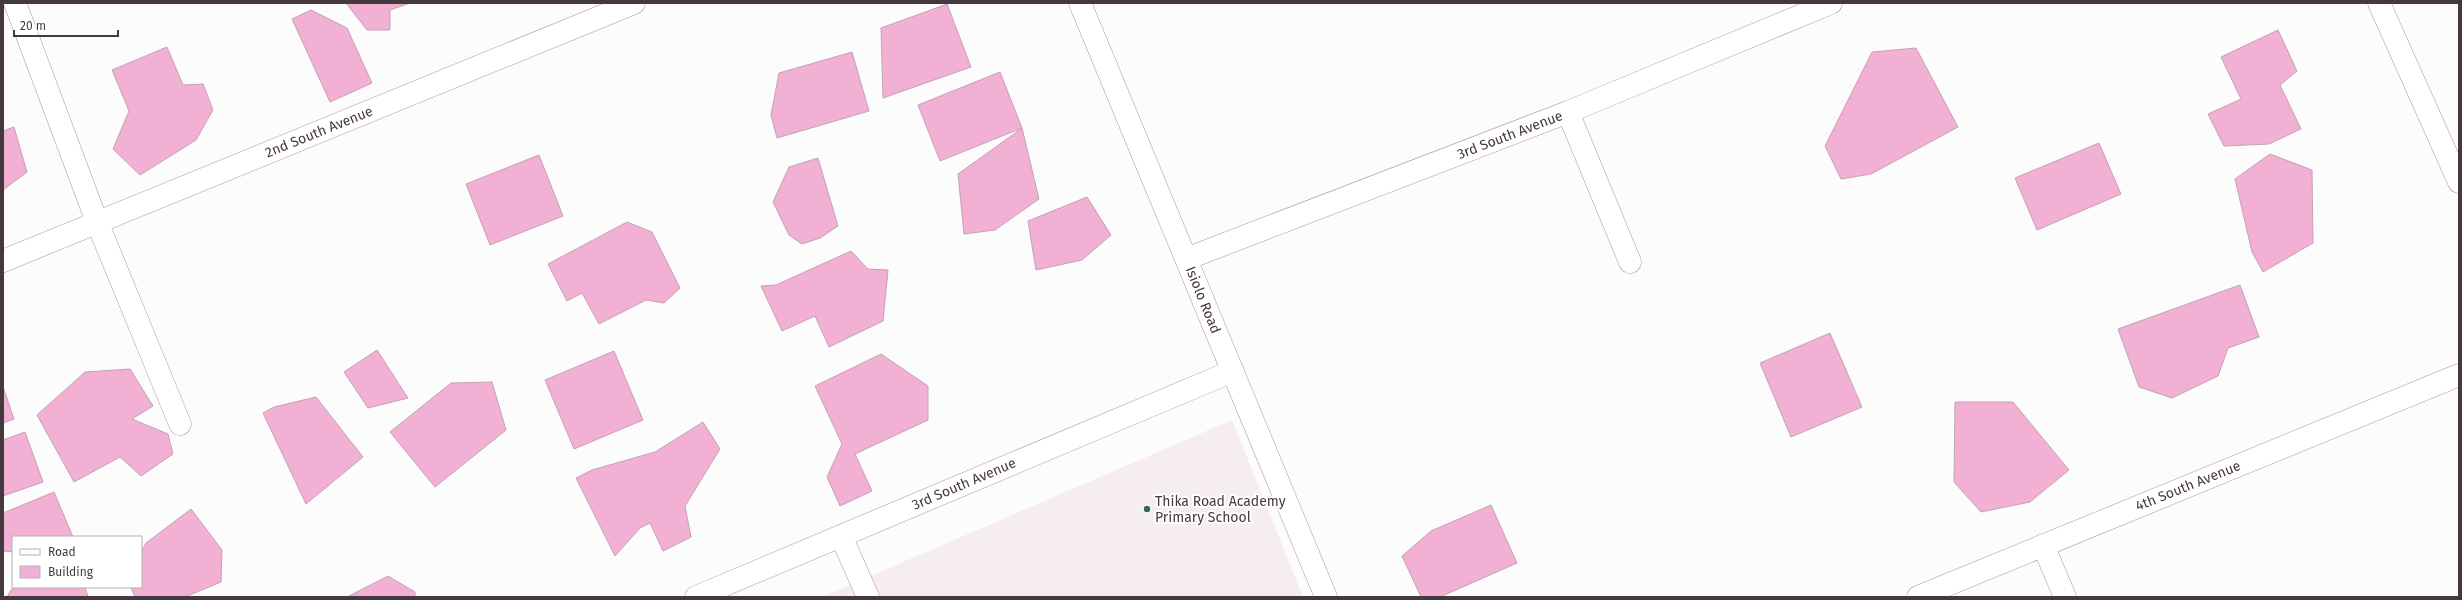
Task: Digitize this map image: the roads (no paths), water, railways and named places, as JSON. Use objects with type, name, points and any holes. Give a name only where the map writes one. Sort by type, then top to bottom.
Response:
[{"type":"street","points":[[15,3],[97,222],[180,424]]},
{"type":"street","name":"2nd South Avenue","points":[[3,261],[634,3]]},
{"type":"street","name":"Isiolo Road","points":[[1080,3],[1326,597]]},
{"type":"street","name":"3rd South Avenue","points":[[1186,258],[1568,112],[1831,3]]},
{"type":"street","points":[[2379,3],[2459,182]]},
{"type":"street","points":[[1568,112],[1630,262]]},
{"type":"street","name":"3rd South Avenue","points":[[696,597],[1233,371]]},
{"type":"street","name":"4th South Avenue","points":[[1918,597],[2459,375]]},
{"type":"street","points":[[841,536],[868,597]]},
{"type":"street","points":[[2043,545],[2064,597]]},
{"type":"place","name":"Thika Road Academy Primary School","points":[[1147,509]]}]
